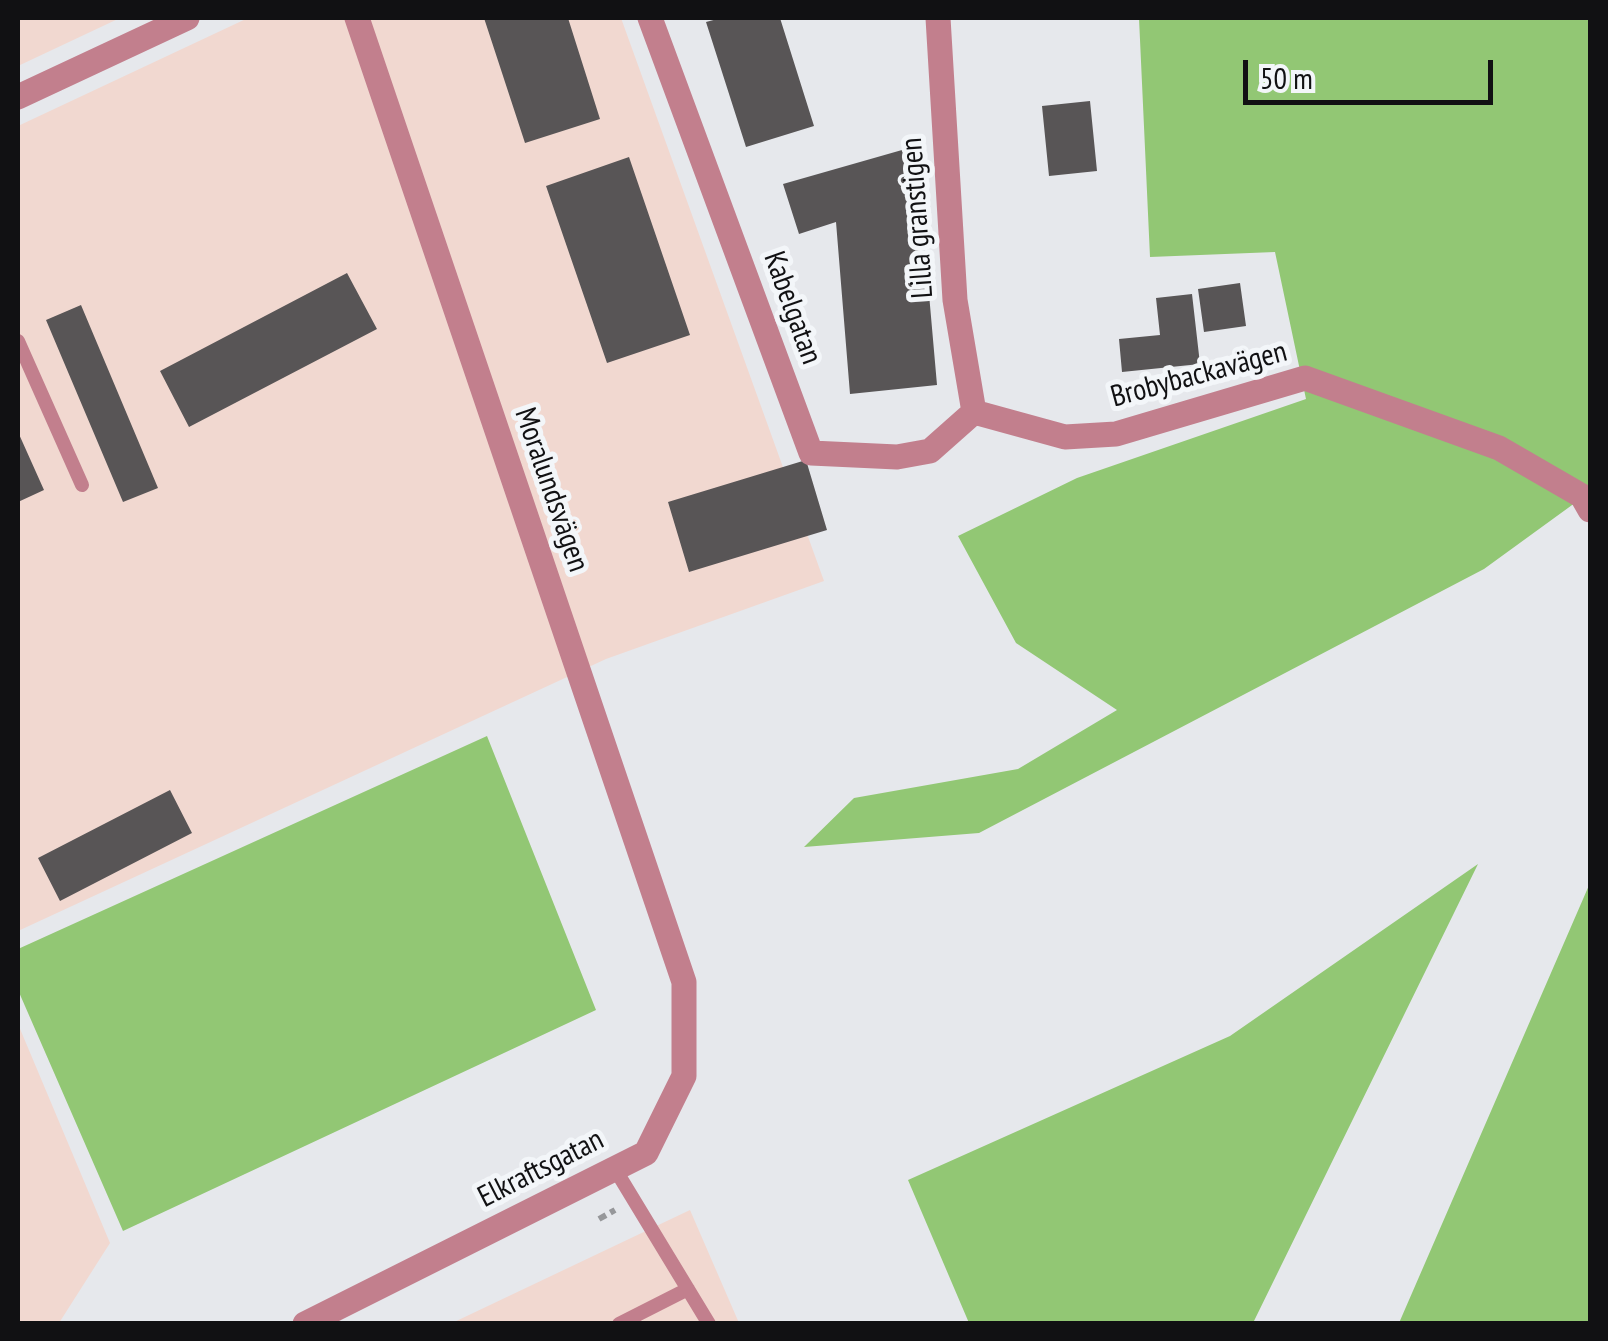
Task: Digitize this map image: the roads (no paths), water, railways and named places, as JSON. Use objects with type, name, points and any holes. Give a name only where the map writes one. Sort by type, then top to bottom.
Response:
[{"type":"street","name":"Moralundsvägen","points":[[357,18],[684,982]]},
{"type":"street","name":"Kabelgatan","points":[[650,18],[811,453],[896,457],[930,450],[974,412]]},
{"type":"street","name":"Lilla granstigen","points":[[938,18],[955,300],[974,412]]},
{"type":"street","points":[[18,96],[182,19]]},
{"type":"street","name":"Brobybackavägen","points":[[974,412],[1065,437],[1116,434],[1305,378],[1499,448],[1582,496],[1590,510]]},
{"type":"street","name":"Elkraftsgatan","points":[[305,1324],[646,1153],[684,1076],[684,982]]},
{"type":"lane","points":[[18,341],[82,485]]},
{"type":"lane","points":[[615,1169],[709,1324]]},
{"type":"lane","points":[[620,1324],[688,1290]]}]
